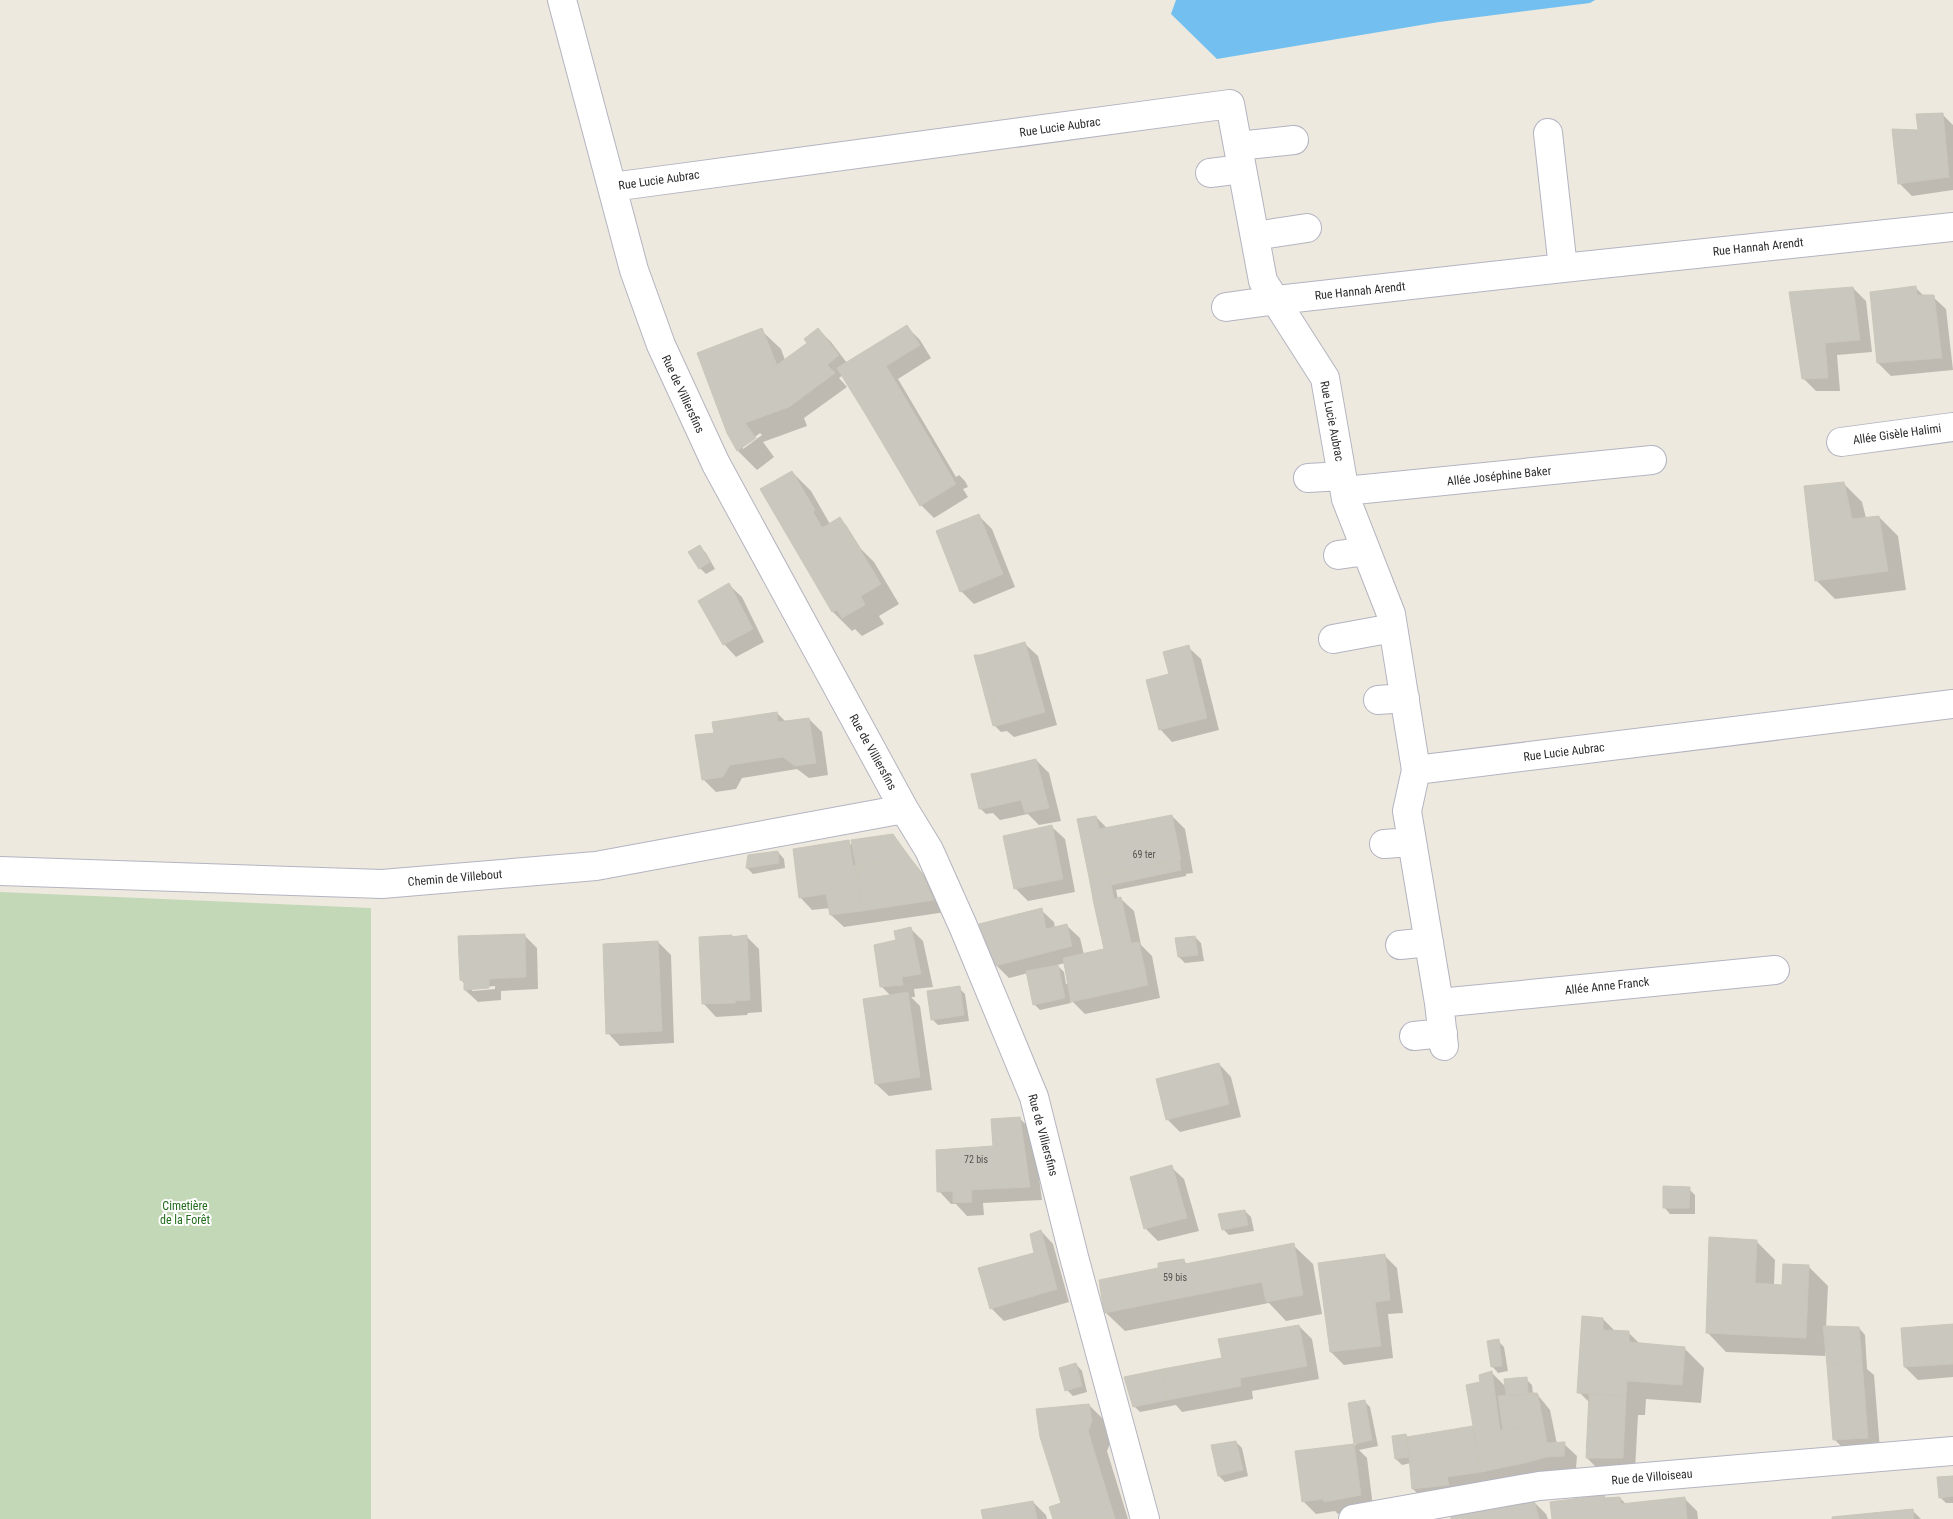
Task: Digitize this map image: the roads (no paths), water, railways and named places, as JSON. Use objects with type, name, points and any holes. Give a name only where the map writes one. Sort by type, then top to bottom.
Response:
[{"type":"street","name":"Rue de Villiersfins","points":[[562,0],[634,270],[661,346],[716,464],[904,809],[933,858],[1034,1097],[1074,1257],[1145,1519]]},
{"type":"street","name":"Rue Lucie Aubrac","points":[[612,187],[1049,139],[1230,104],[1263,281],[1277,300],[1325,378],[1346,499],[1391,614],[1416,770],[1953,704]]},
{"type":"street","points":[[1548,133],[1563,268]]},
{"type":"street","points":[[1210,173],[1240,157],[1294,140]]},
{"type":"street","name":"Rue Hannah Arendt","points":[[1226,307],[1563,268],[1953,227]]},
{"type":"street","points":[[1255,236],[1307,228]]},
{"type":"street","name":"Allée Gisèle Halimi","points":[[1841,442],[1953,426]]},
{"type":"street","name":"Allée Joséphine Baker","points":[[1308,478],[1344,483],[1652,460]]},
{"type":"street","points":[[1338,555],[1366,550]]},
{"type":"street","points":[[1333,639],[1393,628]]},
{"type":"street","points":[[1378,700],[1405,698]]},
{"type":"street","points":[[1414,1036],[1443,1039],[1439,1003],[1407,811],[1416,770]]},
{"type":"street","name":"Chemin de Villebout","points":[[0,870],[382,884],[596,866],[904,809]]},
{"type":"street","points":[[1384,844],[1412,842]]},
{"type":"street","points":[[1400,945],[1429,942]]},
{"type":"street","name":"Allée Anne Franck","points":[[1439,1003],[1775,970]]},
{"type":"street","name":"Rue de Villoiseau","points":[[1354,1519],[1539,1486],[1953,1452]]},
{"type":"water","points":[[1176,0],[1595,0],[1590,3],[1439,22],[1217,59],[1171,14]]},
{"type":"park label","name":"Cimetière de la Forêt","points":[[185,1213]]}]
